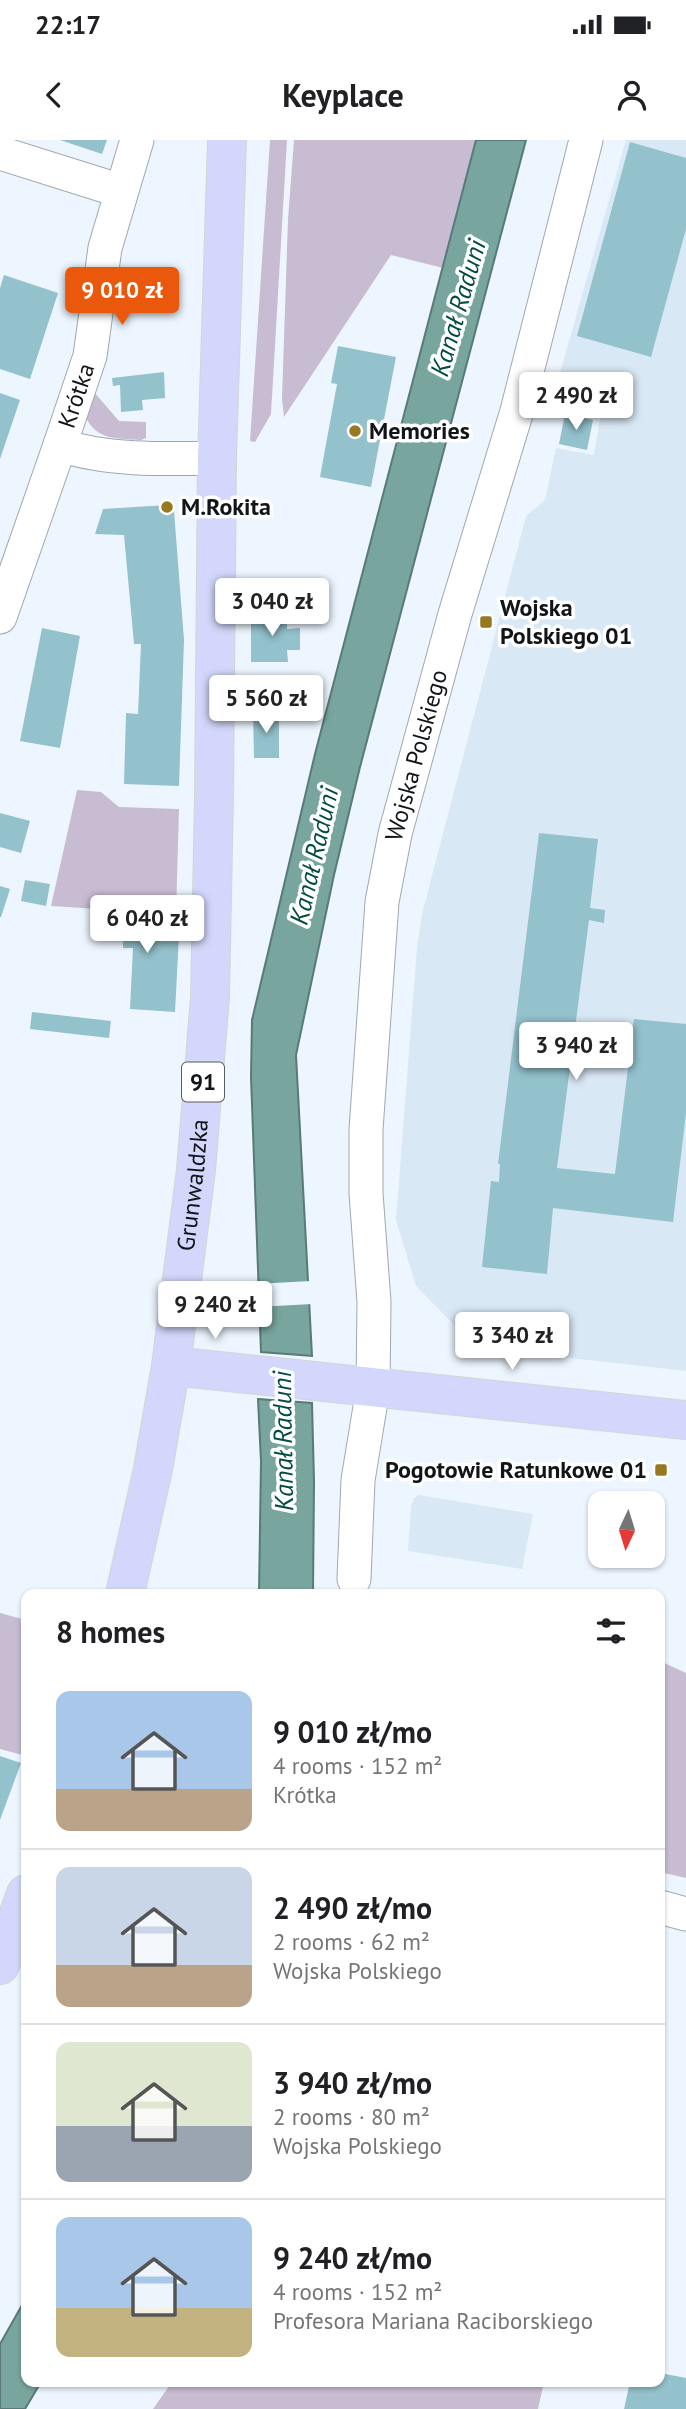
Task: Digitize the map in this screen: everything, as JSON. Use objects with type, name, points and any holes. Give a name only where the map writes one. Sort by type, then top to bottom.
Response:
[{"type":"main road","name":"Grunwaldzka","points":[[126,1589],[153,1469],[171,1366],[197,1170],[210,997],[215,796],[217,458],[227,140]]},
{"type":"main road","points":[[171,1366],[686,1420]]},
{"type":"main road","points":[[0,1965],[21,1908]]},
{"type":"street","name":"Krótka","points":[[0,617],[90,356],[106,248],[136,140]]},
{"type":"street","name":"Wojska Polskiego","points":[[354,1579],[358,1480],[373,1389],[374,1302],[366,1193],[366,1130],[382,902],[395,834],[455,614],[517,411],[586,140]]},
{"type":"street","points":[[0,153],[121,191]]},
{"type":"street","name":"Krótka","points":[[60,445],[84,453],[217,458]]},
{"type":"street","points":[[665,1908],[686,1913]]},
{"type":"shaded area","points":[[270,140],[287,140],[271,414],[255,442],[250,441]]},
{"type":"shaded area","points":[[294,140],[476,140],[443,268],[391,255],[284,417],[282,399],[288,219]]},
{"type":"shaded area","points":[[626,140],[686,140],[686,1371],[489,1349],[458,1329],[416,1286],[396,1220],[417,947],[422,914],[526,516],[545,500],[556,448],[594,455],[601,413],[559,404],[554,394]]},
{"type":"shaded area","points":[[94,392],[119,421],[146,422],[146,438],[141,440],[108,437],[95,430],[85,416]]},
{"type":"shaded area","points":[[77,790],[101,792],[119,807],[179,809],[176,914],[51,906]]},
{"type":"shaded area","points":[[419,1495],[533,1514],[522,1569],[408,1551],[411,1506],[414,1498]]},
{"type":"shaded area","points":[[0,1613],[21,1619],[21,1755],[0,1749]]},
{"type":"shaded area","points":[[665,1663],[686,1673],[686,1878],[665,1873]]},
{"type":"shaded area","points":[[168,2387],[543,2387],[538,2409],[153,2409]]},
{"type":"water","name":"Kanał Raduni","points":[[476,140],[526,140],[360,767],[296,1055],[312,1356],[261,1352],[251,1077],[252,1020],[315,754]]},
{"type":"water","name":"Kanał Raduni","points":[[258,1399],[312,1403],[313,1589],[259,1589],[261,1461]]},
{"type":"water","points":[[21,2307],[21,2387],[38,2387],[25,2409],[0,2409],[0,2344]]},
{"type":"pier","points":[[311,1281],[313,1304],[256,1307],[255,1284]]},
{"type":"building","points":[[60,140],[107,140],[102,154]]},
{"type":"building","points":[[630,142],[686,158],[686,229],[651,357],[577,336]]},
{"type":"building","points":[[4,275],[58,293],[30,379],[0,369],[0,288]]},
{"type":"building","name":"Memories","points":[[338,346],[396,357],[371,487],[320,477],[337,384],[331,383]]},
{"type":"building","points":[[164,372],[165,398],[142,400],[143,410],[121,412],[120,385],[113,386],[112,378]]},
{"type":"building","points":[[0,393],[20,400],[0,459]]},
{"type":"building","points":[[565,414],[593,420],[587,450],[559,444]]},
{"type":"building","points":[[167,505],[174,511],[184,640],[179,786],[124,784],[126,713],[138,714],[141,644],[134,644],[124,535],[95,534],[103,509]]},
{"type":"building","points":[[251,614],[287,614],[287,629],[300,628],[300,650],[287,650],[288,662],[251,662]]},
{"type":"building","points":[[42,628],[80,636],[60,748],[20,741]]},
{"type":"building","points":[[279,712],[279,758],[254,758],[253,713]]},
{"type":"building","points":[[0,813],[30,821],[21,853],[0,847]]},
{"type":"building","points":[[539,833],[598,839],[590,908],[605,910],[604,923],[589,920],[557,1168],[615,1174],[634,1019],[686,1024],[686,1113],[673,1222],[553,1208],[547,1274],[482,1267],[491,1181],[499,1182],[498,1164]]},
{"type":"building","points":[[25,880],[50,884],[46,906],[21,901]]},
{"type":"building","points":[[0,886],[10,889],[1,917],[0,917]]},
{"type":"building","points":[[96,910],[180,916],[175,1012],[130,1009],[133,948],[123,948],[123,941],[108,941],[108,930],[94,930]]},
{"type":"building","points":[[32,1012],[111,1021],[109,1038],[30,1029]]},
{"type":"building","points":[[0,1756],[21,1763],[0,1820]]},
{"type":"building","points":[[665,2374],[686,2378],[686,2409],[624,2409],[629,2387],[665,2387]]},
{"type":"place","name":"Memories","points":[[355,431]]},
{"type":"place","name":"M.Rokita","points":[[167,507]]},
{"type":"place","name":"Wojska Polskiego 01","points":[[486,622]]},
{"type":"place","name":"Pogotowie Ratunkowe 01","points":[[661,1470]]}]
